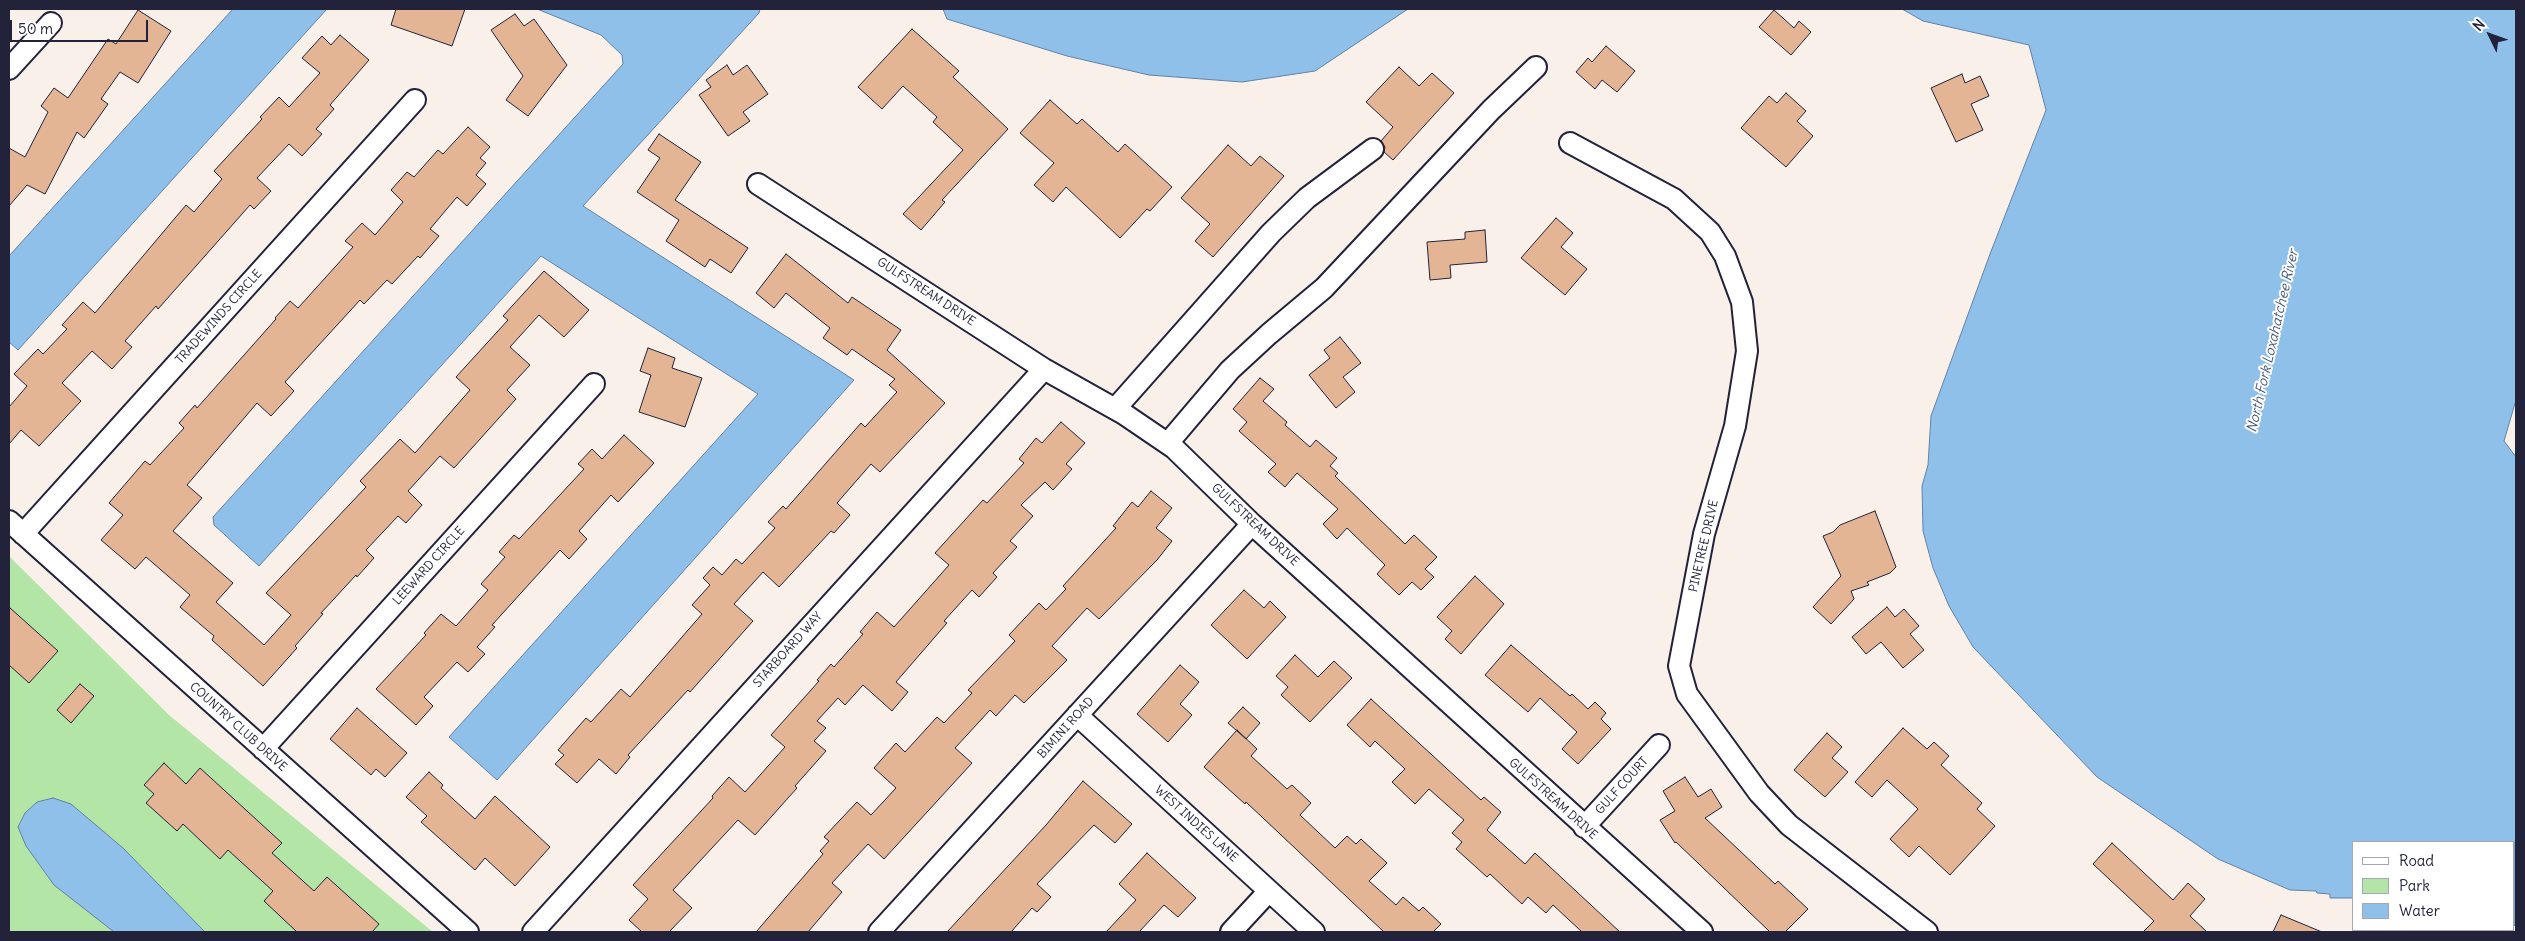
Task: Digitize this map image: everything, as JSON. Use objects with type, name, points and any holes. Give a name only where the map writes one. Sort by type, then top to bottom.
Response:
[{"type":"street","points":[[9,69],[50,22]]},
{"type":"street","points":[[1168,444],[1230,370],[1324,288],[1491,110],[1536,67]]},
{"type":"street","name":"TRADEWINDS CIRCLE","points":[[16,528],[415,100]]},
{"type":"street","name":"PINETREE DRIVE","points":[[1570,143],[1674,199],[1710,232],[1725,256],[1742,302],[1747,351],[1735,426],[1704,534],[1678,666],[1687,694],[1759,793],[1789,825],[1927,932]]},
{"type":"street","points":[[1115,409],[1272,233],[1307,198],[1374,149]]},
{"type":"street","name":"GULFSTREAM DRIVE","points":[[758,184],[1044,368],[1115,409],[1168,444],[1252,524],[1702,932]]},
{"type":"street","name":"STARBOARD WAY","points":[[533,932],[1044,368]]},
{"type":"street","name":"LEEWARD CIRCLE","points":[[263,749],[594,384]]},
{"type":"street","name":"BIMINI ROAD","points":[[879,932],[1252,524]]},
{"type":"street","name":"COUNTRY CLUB DRIVE","points":[[16,528],[468,932]]},
{"type":"street","name":"WEST INDIES LANE","points":[[1077,716],[1314,932]]},
{"type":"street","name":"GULF COURT","points":[[1584,827],[1659,744]]},
{"type":"street","points":[[1231,932],[1269,891]]},
{"type":"green space","points":[[9,556],[169,715],[433,932],[9,932]]},
{"type":"water","points":[[233,9],[327,9],[18,350],[9,342],[9,256]]},
{"type":"water","points":[[537,9],[760,9],[759,13],[583,206],[854,380],[497,780],[449,737],[758,394],[541,256],[259,566],[214,525],[213,517],[623,64],[622,55],[601,35]]},
{"type":"water","points":[[943,9],[1408,9],[1315,71],[1242,82],[1149,75],[1067,56],[947,19]]},
{"type":"water","name":"North Fork Loxahatchee River","points":[[1902,9],[2516,9],[2516,400],[2504,441],[2516,457],[2516,927],[2515,841],[2352,841],[2352,898],[2330,898],[2330,894],[2317,893],[2316,891],[2290,890],[2218,859],[2097,777],[1973,647],[1949,606],[1933,568],[1923,531],[1922,486],[1928,465],[1931,416],[1990,254],[2046,110],[2029,45],[1923,21]]},
{"type":"water","points":[[53,798],[71,804],[123,848],[205,932],[114,932],[54,885],[26,846],[18,827],[25,813],[37,802]]},
{"type":"building","points":[[396,9],[465,9],[452,46],[391,25]]},
{"type":"building","points":[[138,10],[171,31],[138,83],[120,72],[101,99],[108,104],[84,138],[77,132],[45,194],[27,185],[9,206],[9,148],[25,157],[48,112],[41,106],[54,88],[68,98],[108,39],[116,44]]},
{"type":"building","points":[[1774,10],[1794,28],[1799,21],[1811,32],[1791,55],[1759,27]]},
{"type":"building","points":[[515,14],[524,26],[534,19],[567,65],[528,116],[506,100],[523,76],[491,30]]},
{"type":"building","points":[[912,29],[959,71],[953,77],[1008,129],[942,200],[945,202],[921,230],[903,214],[963,150],[933,122],[937,117],[903,86],[882,109],[858,87]]},
{"type":"building","points":[[340,35],[369,60],[330,105],[334,109],[316,129],[322,134],[302,156],[289,144],[257,178],[271,191],[254,209],[250,205],[158,309],[156,306],[125,341],[132,347],[112,369],[92,351],[62,383],[81,401],[39,446],[21,430],[9,444],[9,407],[27,386],[14,374],[38,349],[43,354],[67,329],[62,325],[83,302],[95,313],[186,205],[194,212],[222,179],[214,171],[262,119],[260,117],[279,97],[289,107],[320,73],[302,58],[322,36],[331,45]]},
{"type":"building","points":[[1606,46],[1635,71],[1617,92],[1602,80],[1595,89],[1576,72],[1588,58],[1592,62]]},
{"type":"building","points":[[727,65],[733,75],[747,65],[768,94],[743,112],[750,121],[728,136],[699,95],[711,87],[706,80]]},
{"type":"building","points":[[1399,67],[1419,86],[1432,73],[1454,93],[1393,160],[1384,152],[1385,147],[1381,141],[1393,127],[1366,102]]},
{"type":"building","points":[[1962,74],[1965,83],[1980,76],[1989,96],[1971,104],[1983,130],[1956,142],[1931,88]]},
{"type":"building","points":[[1786,93],[1806,111],[1797,121],[1813,136],[1786,167],[1741,128],[1769,96],[1777,103]]},
{"type":"building","points":[[1050,100],[1077,124],[1082,119],[1118,152],[1125,144],[1172,187],[1150,211],[1147,209],[1120,238],[1066,187],[1053,202],[1034,185],[1054,163],[1020,133]]},
{"type":"building","points":[[468,127],[490,147],[480,158],[486,163],[476,175],[486,184],[467,206],[457,197],[430,229],[439,236],[420,258],[418,256],[392,284],[387,280],[364,304],[360,300],[285,382],[294,391],[271,416],[257,403],[187,485],[202,498],[173,531],[233,583],[216,602],[264,645],[291,615],[266,593],[366,487],[360,481],[400,439],[415,453],[470,390],[456,377],[508,320],[503,316],[544,271],[589,310],[564,337],[539,315],[510,347],[530,365],[507,390],[516,399],[454,468],[440,456],[408,491],[422,505],[406,523],[398,516],[366,550],[374,558],[321,613],[323,614],[295,646],[297,648],[263,686],[212,640],[214,636],[180,607],[190,595],[146,557],[135,569],[101,540],[123,515],[109,503],[145,461],[150,465],[184,428],[179,423],[195,405],[197,408],[290,301],[298,308],[353,247],[345,241],[362,223],[375,235],[403,202],[391,190],[407,172],[414,177],[438,150],[443,154]]},
{"type":"building","points":[[659,134],[701,162],[675,200],[748,248],[731,273],[710,259],[705,267],[666,241],[679,220],[637,192],[660,158],[648,150]]},
{"type":"building","points":[[1228,145],[1251,166],[1260,156],[1284,176],[1213,257],[1195,241],[1210,224],[1181,198]]},
{"type":"building","points":[[1556,218],[1573,233],[1561,247],[1587,269],[1565,295],[1521,258]]},
{"type":"building","points":[[1485,230],[1487,262],[1450,265],[1451,278],[1430,280],[1427,242],[1465,239],[1465,232]]},
{"type":"building","points":[[786,254],[848,303],[852,297],[901,330],[887,350],[945,403],[880,472],[871,464],[837,503],[850,515],[834,533],[831,531],[779,587],[763,572],[734,604],[753,621],[690,692],[688,690],[628,755],[630,757],[616,774],[599,759],[577,783],[555,764],[564,755],[558,750],[586,718],[591,722],[621,689],[630,697],[702,614],[692,605],[710,585],[703,578],[713,567],[722,575],[736,559],[742,564],[775,528],[768,522],[783,506],[786,509],[861,423],[865,427],[897,392],[889,385],[895,379],[852,349],[847,355],[823,338],[830,328],[786,293],[774,308],[756,293]]},
{"type":"building","points":[[1340,337],[1361,363],[1343,377],[1355,392],[1336,408],[1309,375],[1330,358],[1324,350]]},
{"type":"building","points":[[648,348],[675,358],[672,368],[702,378],[685,427],[639,412],[651,375],[640,371]]},
{"type":"building","points":[[1260,378],[1274,389],[1263,401],[1287,422],[1285,425],[1310,447],[1316,440],[1337,458],[1330,466],[1338,473],[1335,476],[1405,544],[1414,535],[1437,557],[1425,569],[1434,577],[1421,590],[1412,582],[1399,595],[1377,574],[1385,565],[1347,528],[1337,539],[1323,524],[1338,509],[1297,473],[1285,487],[1268,472],[1276,464],[1239,431],[1247,422],[1233,409]]},
{"type":"building","points":[[1061,422],[1085,443],[1066,464],[1072,469],[1053,490],[1045,482],[1021,505],[1033,516],[1010,541],[1017,547],[993,573],[997,577],[979,597],[972,590],[944,621],[947,623],[896,682],[908,692],[892,711],[863,685],[845,705],[838,698],[817,721],[826,728],[814,741],[826,751],[795,786],[797,788],[755,835],[738,820],[673,890],[692,908],[669,932],[642,932],[629,920],[648,899],[633,885],[713,798],[712,796],[729,777],[745,792],[785,747],[771,735],[819,681],[817,680],[831,664],[834,667],[863,634],[860,632],[877,612],[894,627],[949,565],[935,553],[983,500],[987,503],[1024,463],[1019,459],[1036,438],[1042,443]]},
{"type":"building","points":[[624,435],[654,463],[618,502],[611,495],[579,531],[587,539],[569,559],[560,550],[492,625],[495,627],[477,647],[485,654],[468,672],[457,662],[424,697],[433,706],[416,725],[376,689],[426,635],[424,633],[441,614],[456,626],[488,590],[481,584],[505,557],[499,552],[514,535],[519,539],[584,469],[578,464],[592,449],[602,459]]},
{"type":"building","points":[[1151,491],[1172,508],[1156,528],[1172,541],[1157,560],[1099,619],[1087,608],[1052,646],[1067,660],[1024,703],[1015,695],[996,716],[990,710],[955,748],[972,763],[884,859],[868,844],[832,883],[842,892],[808,932],[756,932],[823,854],[820,851],[829,841],[824,837],[857,802],[871,815],[896,788],[874,768],[896,743],[905,752],[937,717],[944,723],[972,693],[968,690],[1015,641],[1009,635],[1039,603],[1046,610],[1066,589],[1063,586],[1116,528],[1113,526],[1132,502],[1138,507]]},
{"type":"building","points":[[1875,511],[1896,567],[1890,573],[1867,582],[1869,585],[1851,591],[1854,599],[1831,624],[1813,607],[1841,576],[1823,536],[1833,532],[1840,525]]},
{"type":"building","points":[[1475,576],[1504,604],[1461,654],[1445,639],[1452,631],[1437,617]]},
{"type":"building","points":[[1244,590],[1264,608],[1270,601],[1286,617],[1247,659],[1211,625]]},
{"type":"building","points":[[9,607],[58,651],[29,683],[9,665]]},
{"type":"building","points":[[1887,607],[1895,617],[1904,609],[1919,626],[1910,634],[1924,650],[1903,668],[1881,642],[1866,654],[1852,637]]},
{"type":"building","points":[[1511,645],[1570,696],[1572,694],[1588,709],[1595,702],[1606,713],[1601,719],[1611,729],[1578,764],[1562,749],[1577,732],[1540,698],[1528,712],[1485,675]]},
{"type":"building","points":[[1295,655],[1318,677],[1334,661],[1352,678],[1310,722],[1281,695],[1288,687],[1276,676]]},
{"type":"building","points":[[1180,665],[1199,682],[1180,704],[1192,715],[1168,742],[1137,714]]},
{"type":"building","points":[[80,684],[94,696],[71,723],[57,710]]},
{"type":"building","points":[[1371,699],[1481,800],[1484,797],[1501,812],[1487,830],[1525,864],[1535,853],[1620,932],[1582,932],[1553,905],[1546,913],[1528,897],[1522,904],[1490,874],[1487,877],[1456,849],[1462,842],[1452,833],[1464,820],[1429,789],[1415,804],[1392,782],[1405,769],[1375,741],[1370,747],[1347,725]]},
{"type":"building","points":[[1243,707],[1260,723],[1246,739],[1228,723]]},
{"type":"building","points":[[357,708],[407,753],[385,777],[376,769],[371,775],[330,739]]},
{"type":"building","points":[[1903,728],[1927,749],[1934,742],[1949,756],[1941,765],[1982,803],[1977,809],[1995,826],[1950,875],[1919,846],[1909,857],[1890,839],[1918,809],[1887,780],[1872,797],[1855,782]]},
{"type":"building","points":[[1237,730],[1257,749],[1251,756],[1287,789],[1292,785],[1311,803],[1300,815],[1335,848],[1347,836],[1356,844],[1361,839],[1387,863],[1369,881],[1396,905],[1403,897],[1419,911],[1423,907],[1441,924],[1433,932],[1384,932],[1246,802],[1245,804],[1204,767]]},
{"type":"building","points":[[1827,733],[1842,747],[1832,758],[1848,772],[1825,797],[1794,770]]},
{"type":"building","points":[[164,763],[186,784],[200,768],[282,843],[272,853],[314,891],[327,877],[379,924],[372,932],[297,932],[264,901],[273,891],[228,850],[220,859],[183,824],[177,831],[146,803],[154,794],[144,785]]},
{"type":"building","points":[[429,772],[443,785],[441,788],[475,819],[495,796],[550,847],[515,886],[485,858],[475,870],[421,822],[427,816],[406,797]]},
{"type":"building","points":[[1685,777],[1698,797],[1711,789],[1722,807],[1705,818],[1775,884],[1778,881],[1808,909],[1785,932],[1770,932],[1675,843],[1660,820],[1675,811],[1663,791]]},
{"type":"building","points":[[1083,781],[1132,824],[1115,843],[1094,825],[1037,884],[1051,897],[1037,912],[1032,908],[1011,932],[947,932],[1046,825]]},
{"type":"building","points":[[2112,843],[2173,900],[2188,883],[2205,899],[2190,916],[2207,932],[2143,932],[2154,921],[2093,864]]},
{"type":"building","points":[[1147,853],[1196,898],[1178,917],[1164,905],[1139,932],[1106,932],[1136,900],[1119,884]]},
{"type":"building","points":[[2281,915],[2322,932],[2273,932]]}]
